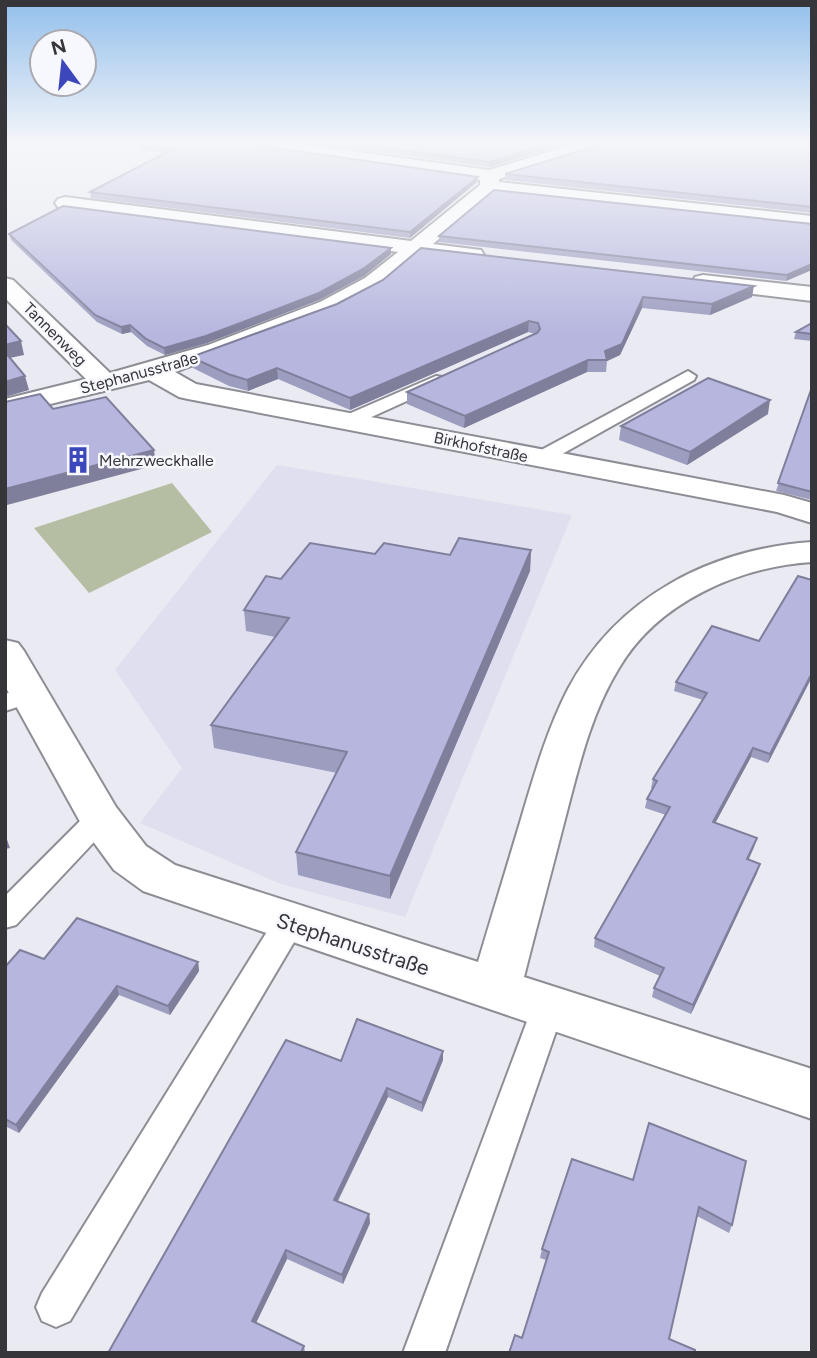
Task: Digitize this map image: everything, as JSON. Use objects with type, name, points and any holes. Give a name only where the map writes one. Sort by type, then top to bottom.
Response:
[{"type":"street","points":[[106,207],[500,258]]},
{"type":"street","name":"Stephanusstraße","points":[[5,407],[153,371],[217,351],[328,307],[373,283],[459,207]]},
{"type":"street","points":[[697,207],[812,222]]},
{"type":"street","points":[[679,279],[810,291]]},
{"type":"street","name":"Tannenweg","points":[[5,285],[105,383]]},
{"type":"street","name":"Birkhofstraße","points":[[153,371],[188,391],[784,504],[812,514]]},
{"type":"street","points":[[495,990],[561,755],[574,718],[608,655],[633,626],[659,604],[690,586],[751,559],[784,552],[812,552]]},
{"type":"street","name":"Stephanusstraße","points":[[5,651],[18,698],[130,858],[159,878],[812,1094]]},
{"type":"lane","points":[[350,420],[457,371]]},
{"type":"lane","points":[[539,459],[688,376]]},
{"type":"lane","points":[[5,916],[100,818]]},
{"type":"lane","points":[[56,1307],[289,923]]},
{"type":"lane","points":[[424,1353],[548,1008]]},
{"type":"shaded area","points":[[277,465],[572,515],[405,917],[281,884],[140,823],[182,768],[115,670]]},
{"type":"green space","points":[[172,483],[212,532],[89,593],[34,528]]},
{"type":"building","points":[[60,207],[74,207],[391,248],[363,269],[319,293],[206,336],[164,348],[146,339],[130,325],[121,327],[95,315],[9,234]]},
{"type":"building","points":[[213,207],[440,207],[410,232]]},
{"type":"building","points":[[473,207],[656,207],[812,224],[812,264],[787,275],[439,236]]},
{"type":"building","points":[[421,248],[754,286],[712,304],[643,297],[622,344],[605,351],[607,360],[588,360],[465,416],[407,392],[537,333],[540,329],[538,323],[529,321],[350,398],[277,368],[247,380],[191,357],[337,304],[383,280]]},
{"type":"building","points":[[812,323],[812,334],[796,332]]},
{"type":"building","points":[[5,324],[21,341],[5,345]]},
{"type":"building","points":[[5,352],[25,376],[5,382]]},
{"type":"building","points":[[708,378],[770,400],[690,452],[621,426]]},
{"type":"building","points":[[812,387],[812,492],[778,483]]},
{"type":"building","name":"Mehrzweckhalle","points":[[40,394],[53,409],[106,397],[154,450],[5,489],[5,402]]},
{"type":"building","points":[[459,538],[531,550],[390,876],[296,852],[347,752],[211,725],[289,618],[244,610],[266,576],[281,579],[310,543],[375,554],[384,543],[450,555]]},
{"type":"building","points":[[798,576],[812,580],[812,673],[770,754],[753,748],[713,822],[757,838],[747,859],[760,864],[693,1005],[654,988],[664,968],[595,938],[670,807],[647,799],[657,781],[653,779],[707,693],[676,682],[712,626],[759,641]]},
{"type":"building","points":[[77,918],[198,962],[168,1006],[117,986],[16,1125],[5,1119],[5,967],[20,950],[44,959]]},
{"type":"building","points":[[357,1019],[443,1051],[422,1103],[387,1088],[334,1200],[369,1214],[342,1275],[286,1250],[252,1321],[304,1346],[301,1353],[108,1353],[286,1040],[341,1061]]},
{"type":"building","points":[[649,1123],[746,1161],[732,1225],[699,1207],[669,1339],[695,1350],[695,1353],[509,1353],[515,1335],[522,1338],[549,1252],[542,1249],[572,1159],[633,1180]]},
{"type":"place","name":"Mehrzweckhalle","points":[[78,460]]}]
